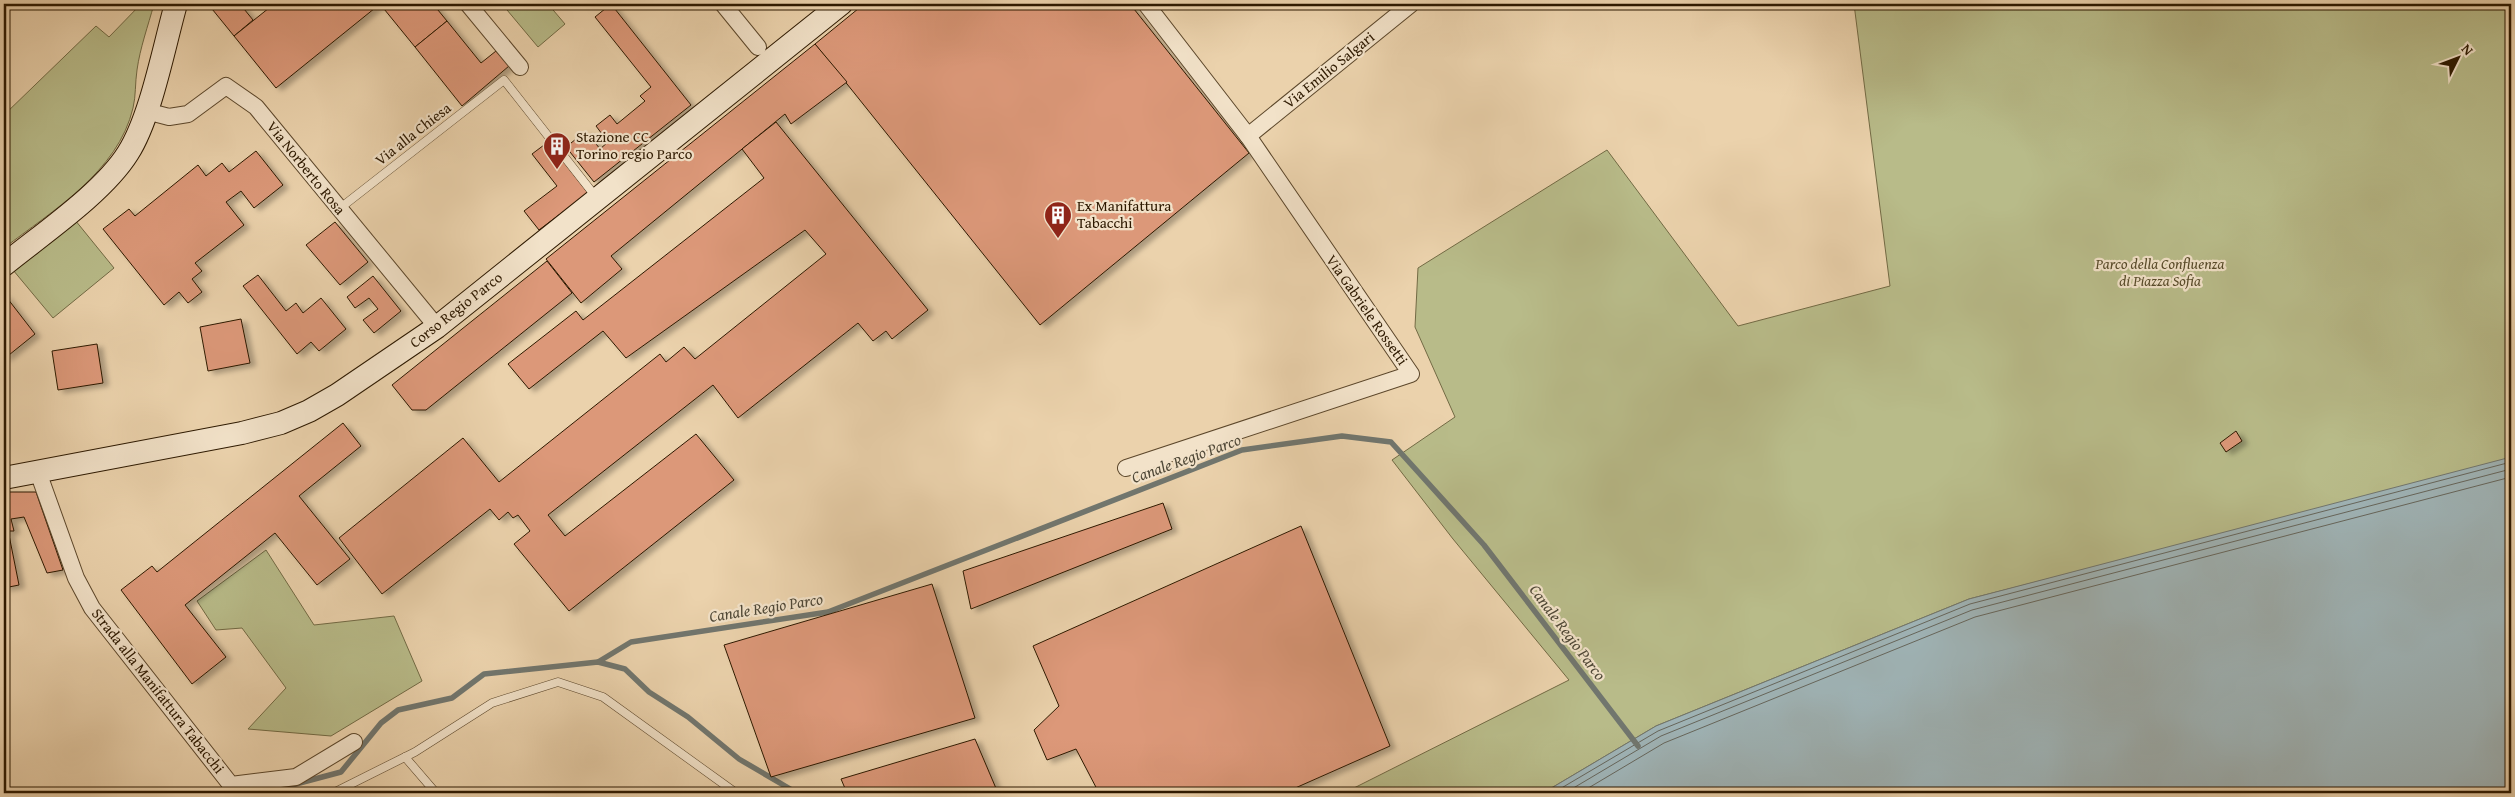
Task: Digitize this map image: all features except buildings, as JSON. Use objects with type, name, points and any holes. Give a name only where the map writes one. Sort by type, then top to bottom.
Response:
[{"type":"street","points":[[4,265],[112,174],[129,152],[146,111],[176,4]]},
{"type":"street","points":[[468,4],[520,67]]},
{"type":"street","points":[[723,4],[758,47]]},
{"type":"street","name":"Corso Regio Parco","points":[[4,478],[199,442],[281,423],[309,411],[337,395],[437,327],[840,4]]},
{"type":"street","name":"Via Gabriele Rossetti","points":[[1126,468],[1411,374],[1248,136],[1146,4]]},
{"type":"street","name":"Via Emilio Salgari","points":[[1248,136],[1410,4]]},
{"type":"street","name":"Via Norberto Rosa","points":[[146,111],[168,117],[188,114],[226,86],[256,107],[437,327]]},
{"type":"street","name":"Strada alla Manifattura Tabacchi","points":[[38,472],[76,578],[92,608],[235,789],[296,776],[354,742]]},
{"type":"lane","name":"Via alla Chiesa","points":[[339,209],[504,80],[597,199]]},
{"type":"lane","points":[[333,793],[405,757],[492,703],[558,682],[603,697],[736,793]]},
{"type":"lane","points":[[405,757],[436,793]]},
{"type":"green space","points":[[141,4],[154,4],[138,62],[135,99],[125,131],[113,152],[81,188],[4,248],[4,115],[96,26],[109,37]]},
{"type":"green space","points":[[502,4],[548,4],[565,24],[538,47]]},
{"type":"green space","name":"Parco della Confluenza di Piazza Sofia","points":[[1854,4],[2511,4],[2511,458],[2323,509],[1969,599],[1656,726],[1543,793],[1344,793],[1569,680],[1453,539],[1392,460],[1455,417],[1415,327],[1418,268],[1607,150],[1738,326],[1890,286]]},
{"type":"green space","points":[[75,220],[114,268],[53,318],[13,270]]},
{"type":"green space","points":[[266,550],[314,625],[394,616],[422,681],[331,736],[248,729],[286,688],[242,628],[216,630],[197,601]]},
{"type":"water","points":[[2511,457],[2511,793],[1543,793],[1656,726],[1969,599]]},
{"type":"waterway","name":"Canale Regio Parco","points":[[598,662],[631,642],[828,612],[1242,450],[1342,436],[1391,442],[1484,545],[1638,746]]},
{"type":"waterway","name":"Canale Regio Parco","points":[[262,793],[341,772],[381,723],[398,710],[452,698],[484,674],[598,662],[625,669],[649,692],[688,717],[739,759],[797,793]]},
{"type":"place","name":"Stazione CC Torino regio Parco","points":[[557,170]]},
{"type":"place","name":"Ex Manifattura Tabacchi","points":[[1058,239]]}]
